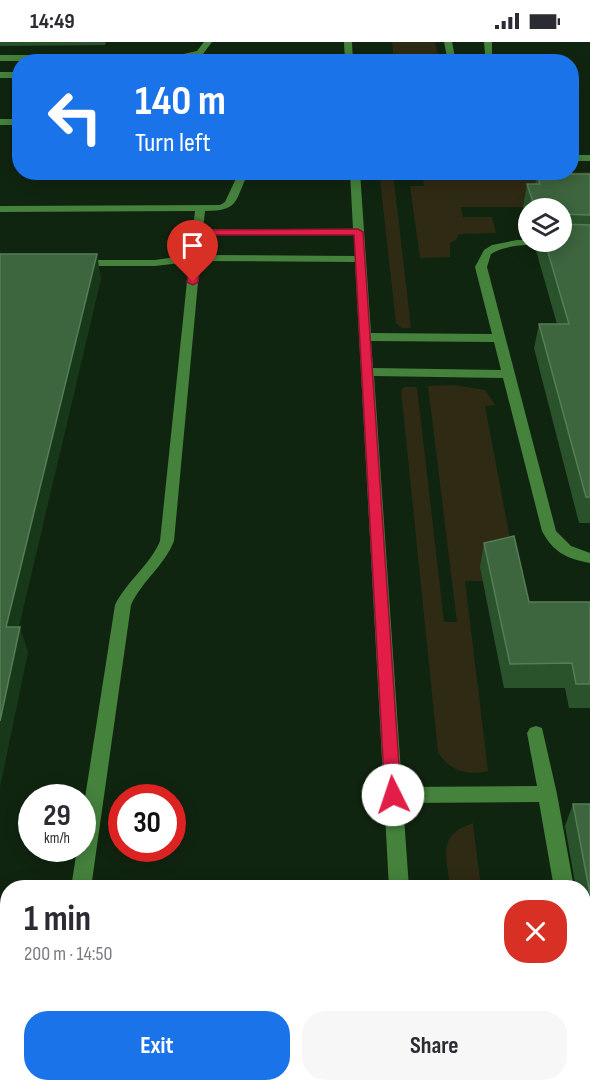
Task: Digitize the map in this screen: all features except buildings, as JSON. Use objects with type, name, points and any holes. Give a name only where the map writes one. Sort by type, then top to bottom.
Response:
[{"type":"street","points":[[198,54],[204,50],[208,42]]},
{"type":"street","points":[[0,209],[222,208],[230,204],[240,180]]},
{"type":"street","points":[[355,180],[398,880]]},
{"type":"street","points":[[82,880],[123,605],[129,591],[156,562],[167,541],[200,209]]},
{"type":"street","points":[[198,232],[358,232]]},
{"type":"street","points":[[590,244],[497,246],[486,254],[481,267],[549,531],[553,540],[568,553],[590,558]]},
{"type":"street","points":[[68,263],[155,262],[195,258],[360,259]]},
{"type":"street","points":[[365,337],[500,338]]},
{"type":"street","points":[[366,372],[510,374]]},
{"type":"street","points":[[536,733],[563,880]]},
{"type":"street","points":[[393,795],[548,794]]},
{"type":"shaded area","points":[[392,42],[435,42],[438,54],[393,54]]},
{"type":"shaded area","points":[[579,172],[590,172],[590,197],[572,200],[572,198],[518,198],[518,207],[461,207],[463,217],[492,217],[496,233],[459,234],[456,240],[450,243],[450,257],[420,258],[410,186],[424,186],[423,180],[579,180]]},
{"type":"shaded area","points":[[380,180],[394,180],[411,328],[402,328],[396,323]]},
{"type":"shaded area","points":[[454,385],[485,390],[495,405],[485,406],[518,581],[465,581],[488,771],[473,773],[453,768],[438,752],[401,390],[405,387],[417,387],[444,622],[457,622],[428,386]]},
{"type":"shaded area","points":[[473,823],[480,880],[449,880],[446,848],[453,834]]},
{"type":"route","points":[[193,282],[198,232],[358,232],[393,795]]}]
